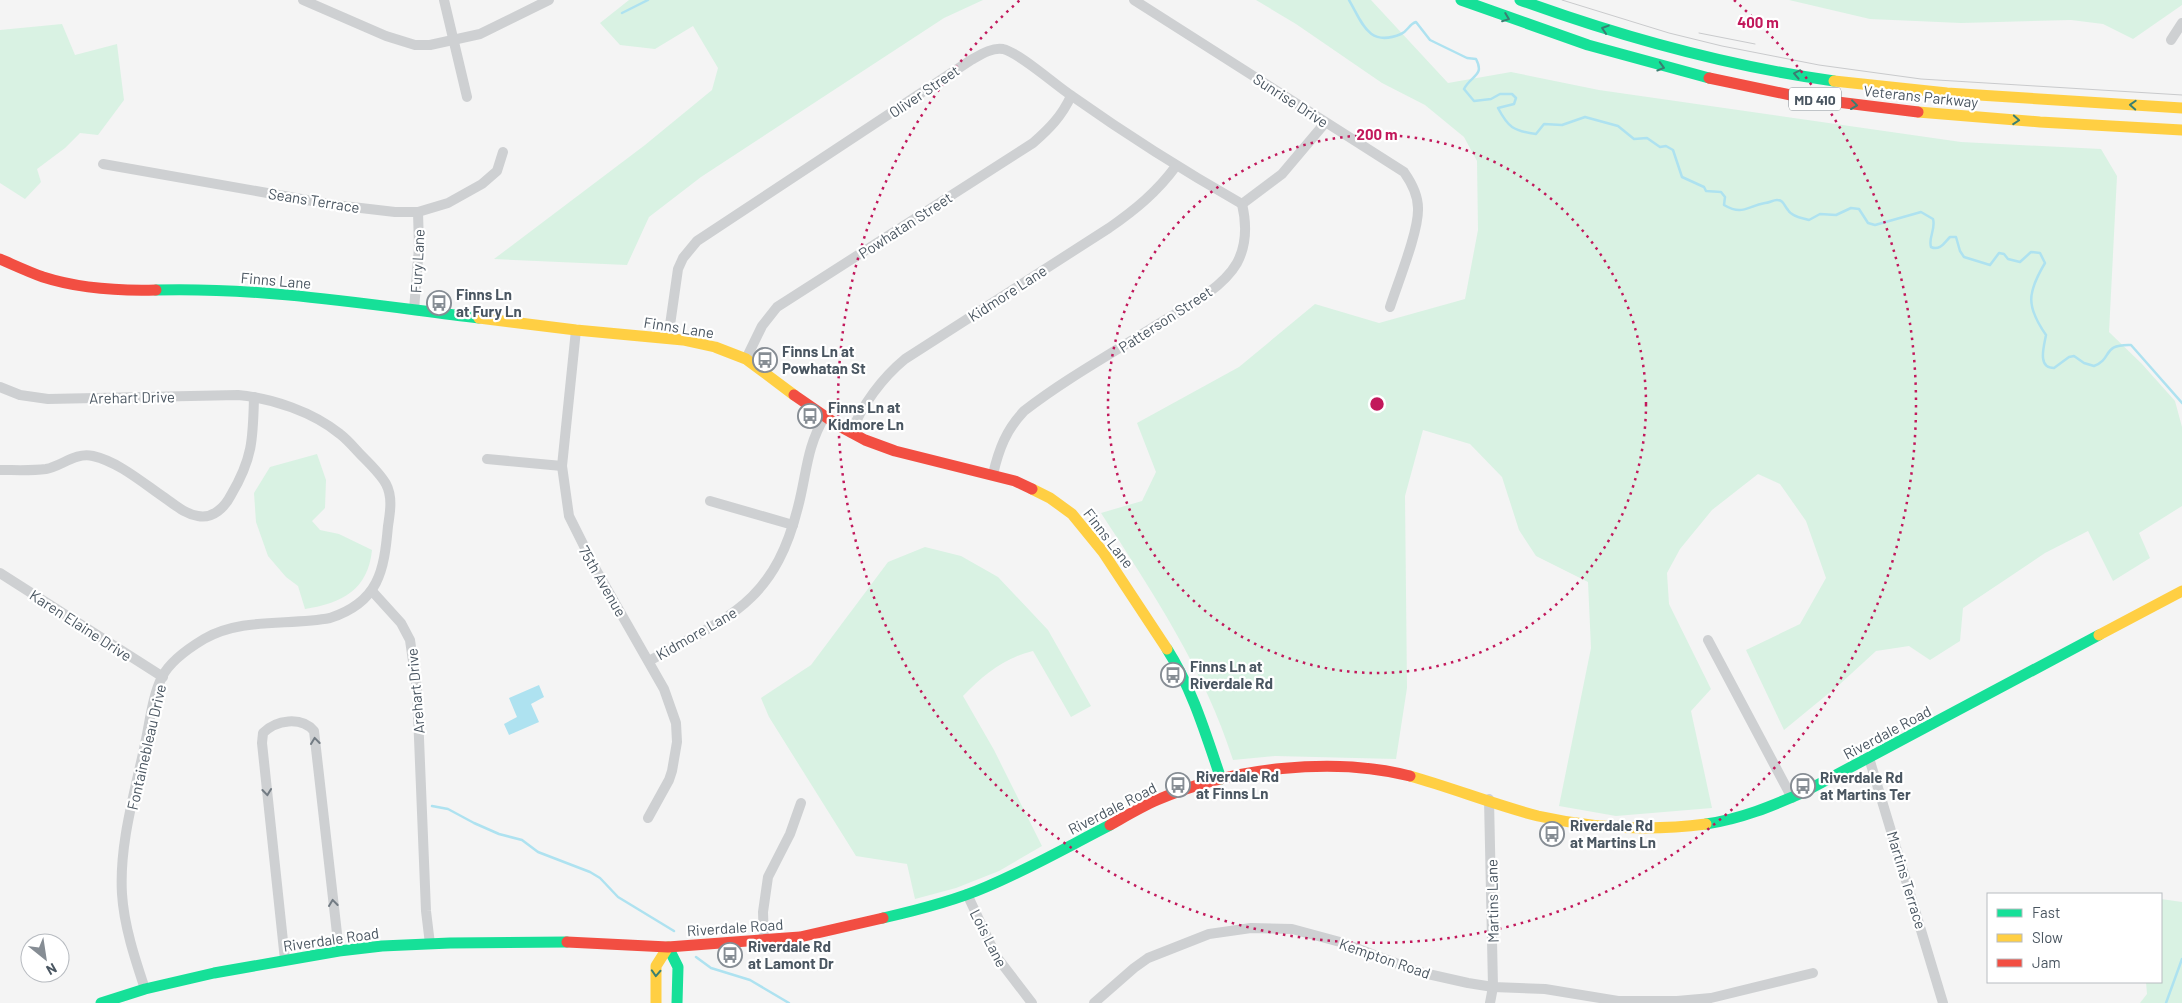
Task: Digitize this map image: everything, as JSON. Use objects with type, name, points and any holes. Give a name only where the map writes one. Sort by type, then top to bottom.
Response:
[{"type":"main road","name":"Veterans Parkway","points":[[1460,0],[1532,28],[1625,57],[1686,74],[1803,97],[1929,114],[2182,130]]},
{"type":"main road","name":"Veterans Parkway","points":[[1520,0],[1641,39],[1726,60],[1806,76],[1914,90],[2182,108]]},
{"type":"main road","name":"Finns Lane","points":[[0,259],[43,277],[91,288],[133,291],[207,289],[269,293],[700,343],[746,359],[825,416],[852,433],[895,451],[993,474],[1027,486],[1050,498],[1081,523],[1095,541],[1174,661],[1203,726],[1221,779]]},
{"type":"main road","name":"Riverdale Road","points":[[101,1003],[145,989],[214,973],[339,951],[430,944],[561,942],[668,947],[800,937],[910,912],[967,894],[1016,874],[1157,800],[1221,779],[1311,765],[1346,766],[1416,777],[1554,819],[1621,827],[1656,828],[1724,821],[1759,811],[1792,798],[2182,591]]},
{"type":"main road","points":[[656,1003],[656,966],[668,947]]},
{"type":"main road","points":[[668,947],[678,967],[677,1003]]},
{"type":"street","points":[[303,0],[319,3],[402,42],[415,45],[430,45],[480,34],[494,29],[549,0]]},
{"type":"street","points":[[444,0],[467,97]]},
{"type":"street","name":"Sunrise Drive","points":[[1134,0],[1325,123],[1400,168],[1413,188],[1418,202],[1417,217],[1390,307]]},
{"type":"street","points":[[2171,40],[2182,23]]},
{"type":"street","name":"Oliver Street","points":[[668,339],[678,269],[683,258],[697,241],[971,60],[990,50],[1004,49],[1176,166],[1242,204]]},
{"type":"street","name":"Powhatan Street","points":[[746,359],[762,326],[777,307],[1033,143],[1065,111],[1071,96]]},
{"type":"street","points":[[1242,204],[1282,174],[1325,123]]},
{"type":"street","name":"Seans Terrace","points":[[103,164],[335,205],[395,212],[418,212],[448,203],[482,184],[497,171],[503,152]]},
{"type":"street","name":"Kidmore Lane","points":[[852,433],[861,412],[873,394],[905,359],[1125,217],[1153,194],[1176,166]]},
{"type":"street","name":"Patterson Street","points":[[993,474],[1008,430],[1024,411],[1200,298],[1230,273],[1244,244],[1246,226],[1242,204]]},
{"type":"street","name":"Fury Lane","points":[[414,310],[419,247],[418,212]]},
{"type":"street","name":"75th Avenue","points":[[576,330],[562,466],[569,516],[578,537],[649,661],[670,702],[676,722],[677,742],[669,780],[648,818]]},
{"type":"street","name":"Arehart Drive","points":[[0,387],[20,395],[48,399],[254,396],[297,410],[334,430],[346,439],[385,482],[389,491],[390,507],[386,554],[383,569],[372,591],[406,630],[411,647],[416,688],[426,911],[430,944]]},
{"type":"street","points":[[0,470],[44,469],[80,456],[89,455],[123,470],[183,511],[199,516],[210,515],[218,511],[229,499],[246,464],[252,445],[254,396]]},
{"type":"street","name":"Kidmore Lane","points":[[649,661],[717,624],[750,600],[767,581],[778,565],[787,544],[801,496],[809,449],[825,416]]},
{"type":"street","points":[[488,459],[562,466]]},
{"type":"street","points":[[710,501],[793,525]]},
{"type":"street","name":"Karen Elaine Drive","points":[[0,573],[163,677]]},
{"type":"street","name":"Fontainebleau Drive","points":[[145,989],[125,915],[122,876],[124,853],[135,792],[156,696],[163,677],[176,660],[194,646],[221,631],[242,625],[330,618],[356,606],[372,591]]},
{"type":"street","points":[[1708,640],[1792,798]]},
{"type":"street","points":[[285,960],[262,743],[263,733],[271,725],[298,721],[307,724],[314,731],[339,951]]},
{"type":"street","name":"Martins Terrace","points":[[1869,758],[1943,1003]]},
{"type":"street","name":"Martins Lane","points":[[1489,799],[1493,987],[1490,1003]]},
{"type":"street","points":[[764,941],[763,912],[768,877],[790,834],[800,803]]},
{"type":"street","name":"Lois Lane","points":[[967,894],[996,956],[1032,1003]]},
{"type":"street","name":"Kempton Road","points":[[1094,1003],[1134,968],[1167,949],[1209,934],[1251,928],[1292,929],[1340,942],[1418,972],[1493,987],[1545,989],[1618,1001],[1677,1001],[1711,998],[1813,973]]},
{"type":"green space","points":[[629,0],[983,0],[944,18],[701,177],[649,217],[627,265],[494,259],[645,145],[712,90],[718,68],[693,26],[655,49],[620,45],[600,23]]},
{"type":"green space","points":[[1256,0],[1371,0],[1448,83],[1511,72],[1599,90],[1961,142],[2101,149],[2117,176],[2109,332],[2142,364],[2175,401],[2182,427],[2182,506],[2139,533],[2150,558],[2113,581],[2088,531],[2045,553],[1963,608],[1960,641],[1930,660],[1909,646],[1876,651],[1840,684],[1784,730],[1746,650],[1800,624],[1826,578],[1806,521],[1780,484],[1758,474],[1712,510],[1680,549],[1667,573],[1669,604],[1711,689],[1691,711],[1712,808],[1616,816],[1559,806],[1591,648],[1588,582],[1536,556],[1519,530],[1502,477],[1470,444],[1423,430],[1405,496],[1407,688],[1396,759],[1275,756],[1233,760],[1208,695],[1176,632],[1101,513],[1142,501],[1156,472],[1137,423],[1239,367],[1315,304],[1379,323],[1465,299],[1478,230],[1477,161],[1464,137],[1425,105],[1382,83],[1296,24]]},
{"type":"green space","points":[[1789,0],[2182,0],[2182,5],[2133,39],[2103,24],[2071,20],[1961,23],[1870,19]]},
{"type":"green space","points":[[62,24],[75,55],[117,44],[124,100],[98,135],[80,133],[65,148],[37,169],[41,182],[25,199],[0,183],[0,30]]},
{"type":"green space","points":[[317,454],[326,480],[325,508],[312,521],[320,530],[339,534],[372,550],[365,575],[359,585],[351,592],[331,603],[305,609],[298,586],[286,577],[268,556],[256,522],[254,493],[270,467]]},
{"type":"green space","points":[[925,547],[961,556],[998,577],[1048,630],[1091,706],[1071,717],[1033,651],[1013,658],[995,668],[963,696],[994,750],[1042,846],[999,871],[956,888],[915,899],[907,864],[856,856],[769,717],[761,698],[811,665],[888,562]]},
{"type":"green space","points":[[2162,899],[2182,902],[2182,1003],[2140,1003],[2147,994],[2146,983],[2162,983]]},
{"type":"water","points":[[539,685],[544,697],[531,704],[539,722],[509,735],[504,724],[517,717],[509,698]]},
{"type":"waterway","points":[[622,13],[648,0]]},
{"type":"waterway","points":[[1349,0],[1362,24],[1373,35],[1381,38],[1401,34],[1416,22],[1430,40],[1467,58],[1476,59],[1478,72],[1464,89],[1474,101],[1491,99],[1500,94],[1512,94],[1516,98],[1514,104],[1498,108],[1512,127],[1536,134],[1544,124],[1562,125],[1585,117],[1618,126],[1634,139],[1647,138],[1660,147],[1666,146],[1673,150],[1682,177],[1704,187],[1706,191],[1721,192],[1725,197],[1724,205],[1730,208],[1741,210],[1779,200],[1783,202],[1792,214],[1809,220],[1820,214],[1836,215],[1851,208],[1859,209],[1868,223],[1875,225],[1921,212],[1933,219],[1931,247],[1937,248],[1950,237],[1956,237],[1964,257],[1990,265],[1999,253],[2004,254],[2008,259],[2020,262],[2031,252],[2040,253],[2045,263],[2035,283],[2031,299],[2035,316],[2046,335],[2043,350],[2045,364],[2054,368],[2069,357],[2074,356],[2084,363],[2094,366],[2104,360],[2111,349],[2122,345],[2131,345],[2182,403]]},
{"type":"waterway","points":[[432,806],[448,809],[499,834],[522,840],[538,852],[590,872],[600,878],[618,897],[674,931]]},
{"type":"waterway","points":[[696,957],[711,968],[750,980],[789,1003]]},
{"type":"waterway","points":[[2166,1003],[2182,959]]},
{"type":"tram line","points":[[1562,0],[1669,33],[1722,46],[1819,65],[1921,79],[2182,95]]},
{"type":"tram line","points":[[1699,33],[1755,44]]},
{"type":"traffic: fast","points":[[1461,0],[1588,45],[1709,78]]},
{"type":"traffic: fast","points":[[1520,0],[1597,26],[1675,49],[1714,59],[1834,81]]},
{"type":"traffic: fast","points":[[156,290],[237,291],[277,294],[479,318]]},
{"type":"traffic: fast","points":[[1706,824],[1744,815],[1804,792],[2099,635]]},
{"type":"traffic: fast","points":[[1167,649],[1191,696],[1221,779]]},
{"type":"traffic: fast","points":[[883,918],[936,905],[974,892],[1033,865],[1110,825]]},
{"type":"traffic: fast","points":[[101,1003],[145,989],[214,973],[339,951],[382,946],[450,943],[567,942]]},
{"type":"traffic: fast","points":[[668,947],[678,967],[677,1003]]},
{"type":"traffic: slow","points":[[1834,81],[1947,93],[2182,108]]},
{"type":"traffic: slow","points":[[1918,112],[2040,122],[2182,130]]},
{"type":"traffic: slow","points":[[479,318],[576,330],[683,340],[715,347],[746,359],[794,395]]},
{"type":"traffic: slow","points":[[1032,489],[1050,498],[1072,514],[1103,552],[1167,649]]},
{"type":"traffic: slow","points":[[2099,635],[2182,591]]},
{"type":"traffic: slow","points":[[1410,776],[1522,812],[1558,820],[1600,826],[1643,828],[1706,824]]},
{"type":"traffic: slow","points":[[656,1003],[656,966],[668,947]]},
{"type":"traffic: jam","points":[[1709,78],[1805,98],[1918,112]]},
{"type":"traffic: jam","points":[[0,259],[43,277],[85,287],[156,290]]},
{"type":"traffic: jam","points":[[794,395],[839,426],[865,440],[895,451],[1015,481],[1032,489]]},
{"type":"traffic: jam","points":[[1110,825],[1151,803],[1186,789],[1249,773],[1315,766],[1380,770],[1410,776]]},
{"type":"traffic: jam","points":[[567,942],[668,947],[800,937],[883,918]]},
{"type":"place","name":"Finns Ln at Fury Ln","points":[[439,303]]},
{"type":"place","name":"Finns Ln at Powhatan St","points":[[765,360]]},
{"type":"place","name":"Finns Ln at Kidmore Ln","points":[[810,416]]},
{"type":"place","name":"Finns Ln at Riverdale Rd","points":[[1173,675]]},
{"type":"place","name":"Riverdale Rd at Finns Ln","points":[[1178,785]]},
{"type":"place","name":"Riverdale Rd at Martins Ter","points":[[1803,786]]},
{"type":"place","name":"Riverdale Rd at Martins Ln","points":[[1552,834]]},
{"type":"place","name":"Riverdale Rd at Lamont Dr","points":[[730,955]]}]
